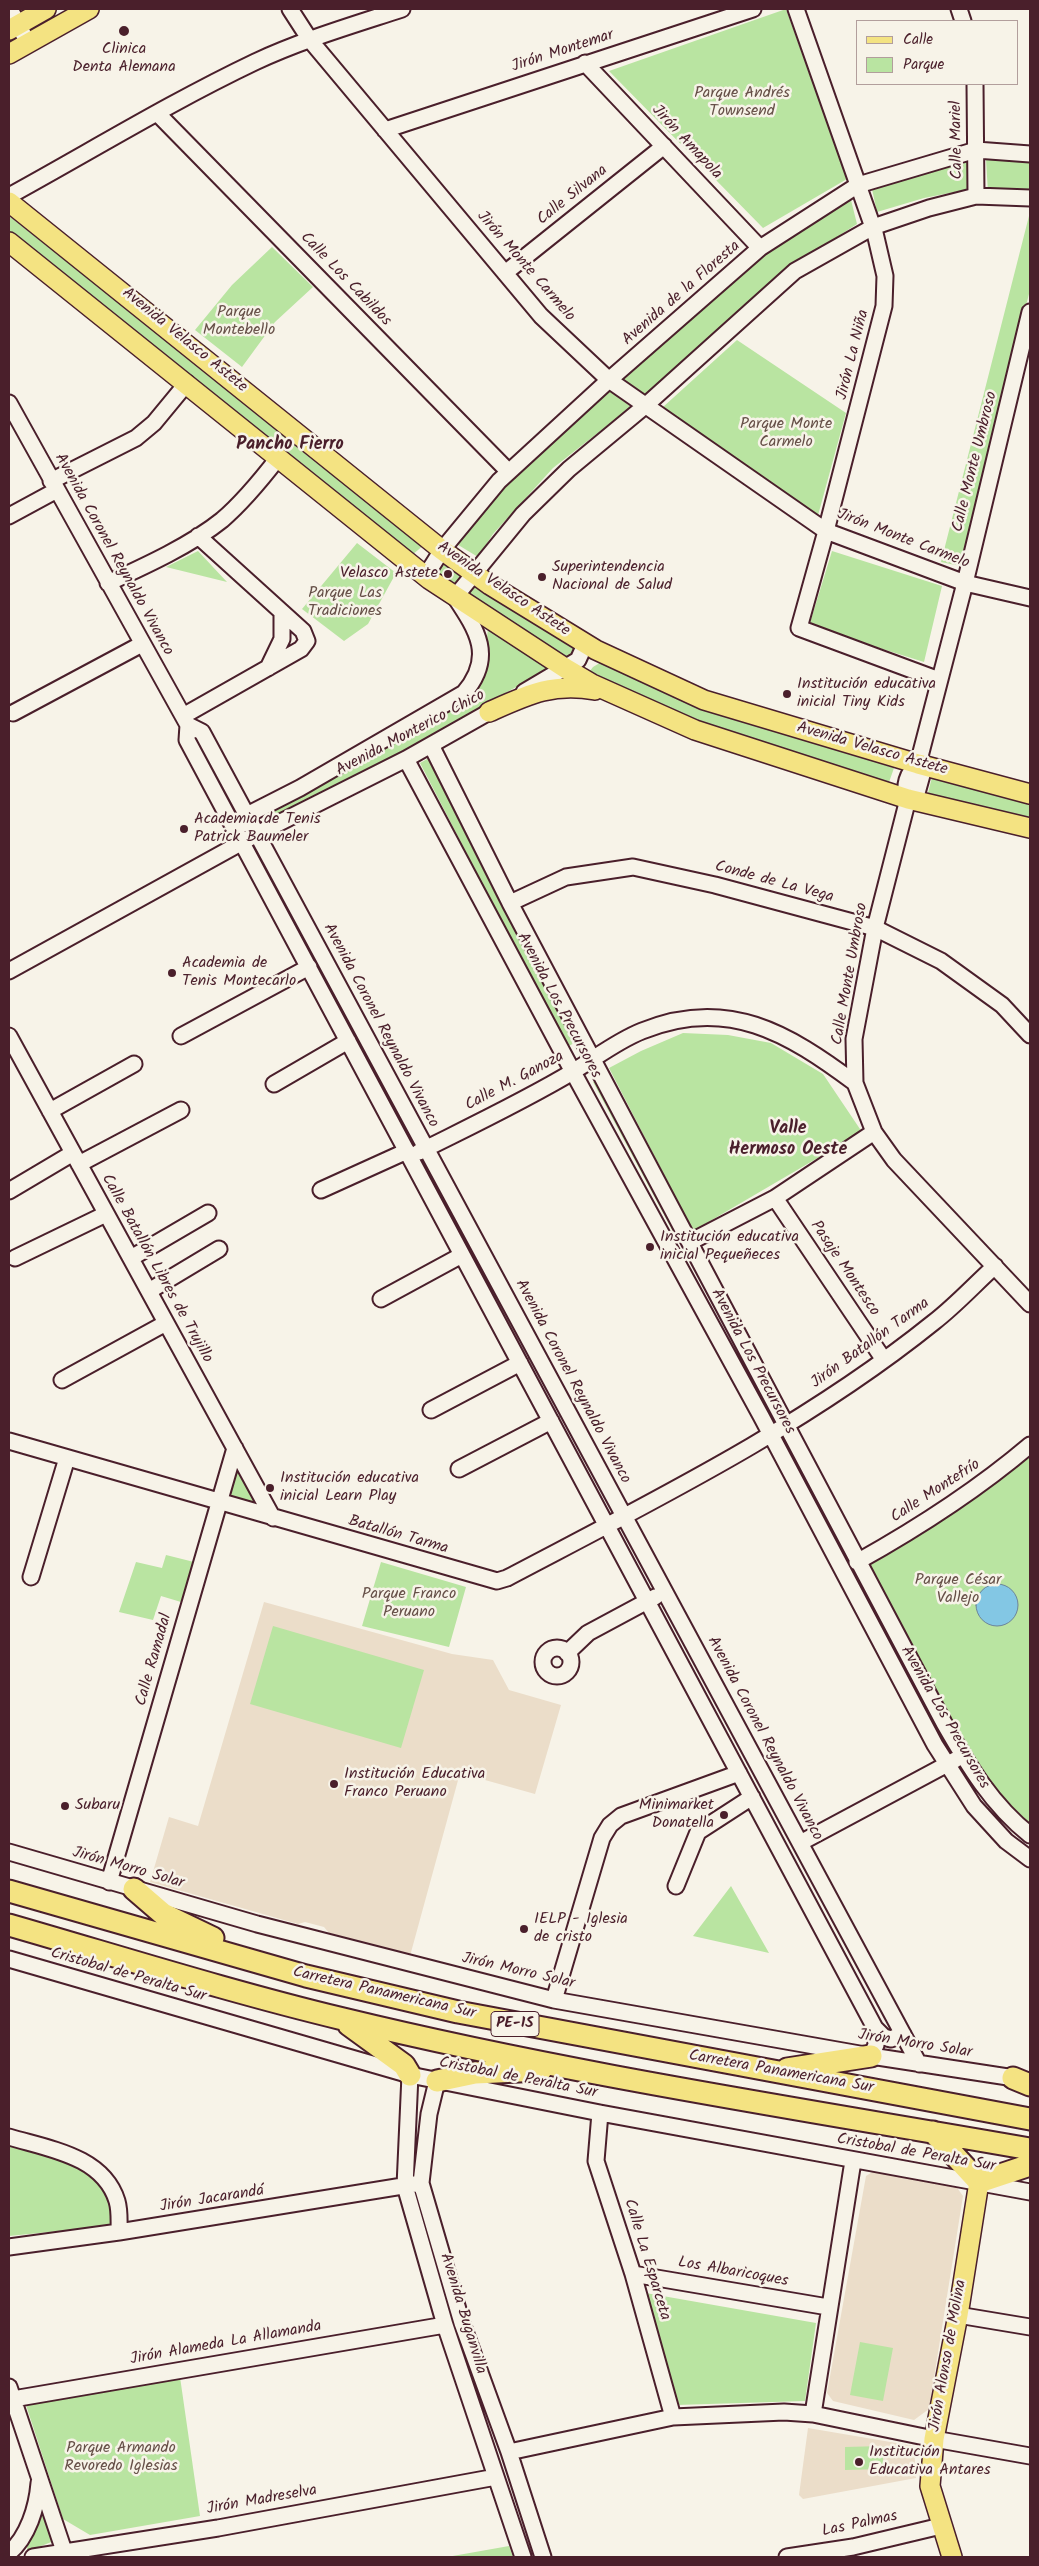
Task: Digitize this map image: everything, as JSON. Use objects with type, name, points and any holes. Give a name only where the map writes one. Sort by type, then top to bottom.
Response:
[{"type":"highway","name":"Carretera Panamericana Sur","points":[[9,1890],[306,1976],[458,2012],[1030,2119]]},
{"type":"highway","points":[[134,1890],[153,1907],[173,1920],[306,1976]]},
{"type":"highway","name":"Carretera Panamericana Sur","points":[[9,1925],[341,2019],[574,2068],[1030,2149]]},
{"type":"highway","points":[[341,2019],[404,2065],[410,2075]]},
{"type":"highway","points":[[771,2072],[871,2056]]},
{"type":"highway","points":[[437,2081],[475,2073],[574,2068]]},
{"type":"highway","points":[[933,2132],[979,2182],[1030,2165]]},
{"type":"main road","points":[[12,21],[46,9]]},
{"type":"main road","points":[[9,54],[89,9]]},
{"type":"main road","name":"Avenida Velasco Astete","points":[[9,202],[442,550],[473,573],[582,642],[704,700],[918,764],[1030,794]]},
{"type":"main road","name":"Avenida Velasco Astete","points":[[9,242],[429,579],[565,668],[613,693],[695,730],[908,799],[1030,828]]},
{"type":"main road","points":[[489,712],[531,694],[559,687],[581,687],[613,693]]},
{"type":"main road","name":"Jirón Alonso de Molina","points":[[952,2557],[930,2486],[934,2440],[958,2315],[979,2182]]},
{"type":"street","name":"Jirón Monte Carmelo","points":[[290,9],[310,40],[541,316],[609,380],[826,531],[965,583],[1030,598]]},
{"type":"street","points":[[9,196],[157,113],[256,61],[310,40],[402,9]]},
{"type":"street","name":"Jirón Montemar","points":[[385,130],[753,9]]},
{"type":"street","name":"Jirón La Niña","points":[[796,9],[873,227],[885,276],[884,306],[826,531],[798,628],[938,680]]},
{"type":"street","points":[[12,21],[28,43]]},
{"type":"street","name":"Jirón Amapola","points":[[585,63],[760,248]]},
{"type":"street","name":"Calle Mariel","points":[[975,85],[976,196]]},
{"type":"street","name":"Calle Los Cabildos","points":[[157,113],[509,472]]},
{"type":"street","name":"Calle Silvana","points":[[505,273],[664,146]]},
{"type":"street","name":"Avenida de la Floresta","points":[[429,579],[430,568],[442,550],[509,472],[609,380],[760,248],[858,185],[976,150],[1030,154]]},
{"type":"street","points":[[454,597],[523,514],[569,469],[645,406],[795,270],[873,227],[929,208],[976,196],[1030,198]]},
{"type":"street","name":"Calle Monte Umbroso","points":[[1030,312],[965,583],[938,680],[918,764],[910,771],[904,790],[908,799],[874,928],[854,1039],[855,1083],[874,1132],[894,1160],[1030,1304]]},
{"type":"street","points":[[9,516],[54,486],[136,438],[154,423],[187,383]]},
{"type":"street","name":"Avenida Coronel Reynaldo Vivanco","points":[[9,403],[185,720],[187,740],[875,2028]]},
{"type":"street","points":[[108,583],[198,536],[241,503],[278,458]]},
{"type":"street","points":[[185,720],[268,668],[301,650],[306,641],[302,632],[198,536]]},
{"type":"street","name":"Avenida Monterico Chico","points":[[247,815],[300,788],[464,693],[473,683],[477,672],[481,647],[478,633],[454,597]]},
{"type":"street","points":[[268,668],[282,639],[282,613]]},
{"type":"street","name":"Avenida Monterico Chico","points":[[9,970],[242,842],[406,759],[489,712],[578,660],[583,649],[582,642]]},
{"type":"street","points":[[13,713],[142,644]]},
{"type":"street","name":"Avenida Coronel Reynaldo Vivanco","points":[[185,720],[202,732],[919,2064]]},
{"type":"street","name":"Avenida Los Precursores","points":[[431,745],[510,903],[857,1562],[963,1756],[990,1797],[1011,1820],[1030,1835]]},
{"type":"street","name":"Avenida Los Precursores","points":[[406,759],[947,1764],[974,1806],[991,1826],[1030,1860]]},
{"type":"street","points":[[242,842],[247,815]]},
{"type":"street","name":"Conde de La Vega","points":[[510,903],[566,877],[633,867],[715,885],[874,928],[941,961],[1002,1005],[1030,1035]]},
{"type":"street","points":[[181,1036],[309,968]]},
{"type":"street","name":"Calle M. Ganoza","points":[[321,1190],[426,1148],[573,1072],[616,1044],[642,1031],[667,1022],[698,1017],[736,1019],[782,1034],[811,1050],[855,1083]]},
{"type":"street","name":"Calle Batallón Libres de Trujillo","points":[[9,1036],[273,1518]]},
{"type":"street","points":[[274,1084],[348,1041]]},
{"type":"street","points":[[837,1070],[854,1059]]},
{"type":"street","points":[[50,1111],[134,1064]]},
{"type":"street","points":[[9,1191],[181,1110]]},
{"type":"street","points":[[690,1242],[775,1198],[874,1132]]},
{"type":"street","name":"Pasaje Montesco","points":[[775,1198],[884,1360]]},
{"type":"street","points":[[131,1258],[208,1213]]},
{"type":"street","points":[[15,1258],[106,1214]]},
{"type":"street","points":[[149,1291],[219,1250]]},
{"type":"street","points":[[381,1298],[462,1256]]},
{"type":"street","name":"Jirón Batallón Tarma","points":[[786,1425],[884,1360],[935,1321],[995,1266]]},
{"type":"street","points":[[62,1380],[166,1323]]},
{"type":"street","points":[[506,1338],[524,1329]]},
{"type":"street","points":[[430,1410],[520,1363]]},
{"type":"street","points":[[459,1469],[551,1422]]},
{"type":"street","points":[[624,1516],[786,1425]]},
{"type":"street","name":"Batallón Tarma","points":[[9,1441],[497,1581],[507,1578],[624,1516]]},
{"type":"street","name":"Calle Montefrío","points":[[857,1562],[956,1502],[994,1475],[1030,1445]]},
{"type":"street","name":"Calle Ramadal","points":[[109,1882],[235,1448]]},
{"type":"street","points":[[31,1577],[66,1458]]},
{"type":"street","points":[[566,1653],[588,1633],[665,1591]]},
{"type":"street","points":[[800,1843],[963,1756]]},
{"type":"street","points":[[554,2000],[602,1838],[610,1825],[621,1816],[739,1773]]},
{"type":"street","points":[[676,1886],[698,1832],[752,1797]]},
{"type":"street","name":"Jirón Morro Solar","points":[[9,1852],[134,1890],[267,1927],[554,2000],[1025,2081]]},
{"type":"street","name":"Cristobal de Peralta Sur","points":[[9,1959],[410,2075],[600,2114],[1030,2192]]},
{"type":"street","points":[[875,2028],[884,2037],[891,2039],[903,2034]]},
{"type":"street","points":[[871,2056],[876,2045],[875,2028]]},
{"type":"street","name":"Avenida Buganvilla","points":[[410,2075],[405,2186],[445,2325],[523,2557]]},
{"type":"street","name":"Avenida Buganvilla","points":[[437,2081],[429,2114],[421,2182],[462,2323],[509,2452],[543,2557]]},
{"type":"street","name":"Calle La Esparceta","points":[[600,2114],[596,2162],[633,2274],[673,2417]]},
{"type":"street","points":[[9,2137],[70,2155],[95,2168],[111,2187],[118,2203],[120,2232]]},
{"type":"street","points":[[813,2414],[828,2307],[853,2161]]},
{"type":"street","name":"Jirón Jacarandá","points":[[9,2247],[120,2232],[421,2182]]},
{"type":"street","name":"Los Albaricoques","points":[[633,2274],[828,2307]]},
{"type":"street","points":[[958,2315],[1030,2327]]},
{"type":"street","name":"Jirón Alameda La Allamanda","points":[[11,2392],[445,2325]]},
{"type":"street","points":[[11,2392],[64,2551]]},
{"type":"street","points":[[509,2452],[673,2417],[784,2412],[813,2414],[934,2440],[1030,2456]]},
{"type":"street","points":[[9,2553],[24,2533],[33,2514],[39,2476]]},
{"type":"street","name":"Jirón Madreselva","points":[[33,2557],[218,2528],[496,2477]]},
{"type":"street","name":"Las Palmas","points":[[787,2557],[854,2552],[941,2526]]},
{"type":"shaded area","name":"Institución Educativa Franco Peruano","points":[[264,1602],[452,1654],[493,1660],[509,1690],[561,1705],[535,1794],[460,1773],[410,1956],[329,1933],[324,1927],[305,1922],[298,1924],[150,1882],[169,1817],[198,1826]]},
{"type":"shaded area","points":[[874,2171],[955,2185],[963,2196],[929,2409],[914,2420],[833,2401],[827,2393],[866,2176]]},
{"type":"shaded area","name":"Institución Educativa Antares","points":[[808,2428],[914,2446],[916,2478],[803,2499],[799,2495]]},
{"type":"green space","name":"Parque Andrés Townsend","points":[[786,9],[847,179],[763,228],[609,71]]},
{"type":"green space","points":[[986,159],[1030,163],[1030,190],[988,193]]},
{"type":"green space","points":[[967,161],[970,189],[924,198],[877,212],[872,189],[911,174]]},
{"type":"green space","points":[[850,196],[857,224],[789,268],[650,394],[643,397],[623,380],[766,253]]},
{"type":"green space","points":[[1030,212],[1030,290],[960,566],[941,562]]},
{"type":"green space","points":[[9,216],[425,544],[411,556],[9,235]]},
{"type":"green space","name":"Parque Montebello","points":[[272,247],[313,287],[275,322],[242,367],[195,330],[232,285]]},
{"type":"green space","name":"Parque Monte Carmelo","points":[[737,340],[846,413],[817,519],[663,407]]},
{"type":"green space","points":[[610,391],[631,407],[553,468],[493,534],[478,557],[455,543],[512,478]]},
{"type":"green space","name":"Parque Las Tradiciones","points":[[357,543],[396,573],[368,624],[344,641],[302,609]]},
{"type":"green space","points":[[198,551],[227,582],[166,567]]},
{"type":"green space","points":[[832,551],[942,586],[924,662],[809,626]]},
{"type":"green space","points":[[446,563],[459,572],[460,579],[456,583],[436,574],[440,564]]},
{"type":"green space","points":[[475,584],[575,645],[577,651],[570,659],[562,658],[466,595]]},
{"type":"green space","points":[[488,628],[550,668],[272,824],[265,822],[266,812],[448,710],[484,669]]},
{"type":"green space","points":[[603,661],[710,708],[894,768],[888,785],[700,726],[586,676],[593,667]]},
{"type":"green space","points":[[429,758],[576,1042],[567,1047],[420,763]]},
{"type":"green space","points":[[932,777],[1030,801],[1030,819],[928,793]]},
{"type":"green space","points":[[683,1033],[728,1035],[771,1043],[823,1074],[862,1132],[693,1231],[609,1068],[641,1051]]},
{"type":"green space","points":[[599,1079],[683,1241],[679,1243],[593,1082]]},
{"type":"green space","name":"Parque César Vallejo","points":[[1030,1444],[1030,1827],[988,1782],[925,1681],[864,1564]]},
{"type":"green space","points":[[237,1464],[261,1507],[227,1496]]},
{"type":"green space","points":[[166,1555],[194,1562],[181,1602],[161,1596],[153,1620],[119,1612],[136,1562],[162,1568]]},
{"type":"green space","name":"Parque Franco Peruano","points":[[381,1562],[466,1587],[449,1647],[362,1626]]},
{"type":"green space","points":[[273,1626],[424,1670],[401,1748],[250,1704]]},
{"type":"green space","points":[[731,1886],[769,1953],[693,1936]]},
{"type":"green space","points":[[9,2143],[63,2159],[79,2167],[92,2177],[103,2189],[109,2205],[111,2226],[9,2236]]},
{"type":"green space","points":[[640,2292],[816,2323],[805,2401],[677,2405]]},
{"type":"green space","points":[[860,2342],[893,2348],[883,2401],[850,2395]]},
{"type":"green space","name":"Parque Armando Revoredo Iglesias","points":[[180,2377],[200,2516],[90,2535],[63,2519],[26,2405]]},
{"type":"green space","points":[[883,2446],[883,2469],[845,2470],[845,2447]]},
{"type":"green space","points":[[42,2501],[54,2541],[28,2551],[25,2541]]},
{"type":"green space","points":[[509,2546],[513,2557],[447,2557]]},
{"type":"water","points":[[997,1584],[1012,1590],[1018,1605],[1012,1620],[997,1626],[982,1620],[976,1605],[982,1590]]},
{"type":"place","name":"Clinica Denta Alemana","points":[[124,31]]},
{"type":"place","name":"Velasco Astete","points":[[448,574]]},
{"type":"place","name":"Superintendencia Nacional de Salud","points":[[542,577]]},
{"type":"place","name":"Institución educativa inicial Tiny Kids","points":[[787,694]]},
{"type":"place","name":"Academia de Tenis Patrick Baumeler","points":[[184,829]]},
{"type":"place","name":"Academia de Tenis Montecarlo","points":[[172,973]]},
{"type":"place","name":"Institución educativa inicial Pequeñeces","points":[[650,1247]]},
{"type":"place","name":"Institución educativa inicial Learn Play","points":[[270,1488]]},
{"type":"place","name":"Institución Educativa Franco Peruano","points":[[334,1784]]},
{"type":"place","name":"Subaru","points":[[65,1806]]},
{"type":"place","name":"Minimarket Donatella","points":[[724,1815]]},
{"type":"place","name":"IELP - Iglesia de cristo","points":[[524,1929]]},
{"type":"place","name":"Institución Educativa Antares","points":[[859,2462]]},
{"type":"district","name":"Pancho Fierro","points":[[290,446]]},
{"type":"district","name":"Valle Hermoso Oeste","points":[[788,1140]]}]
